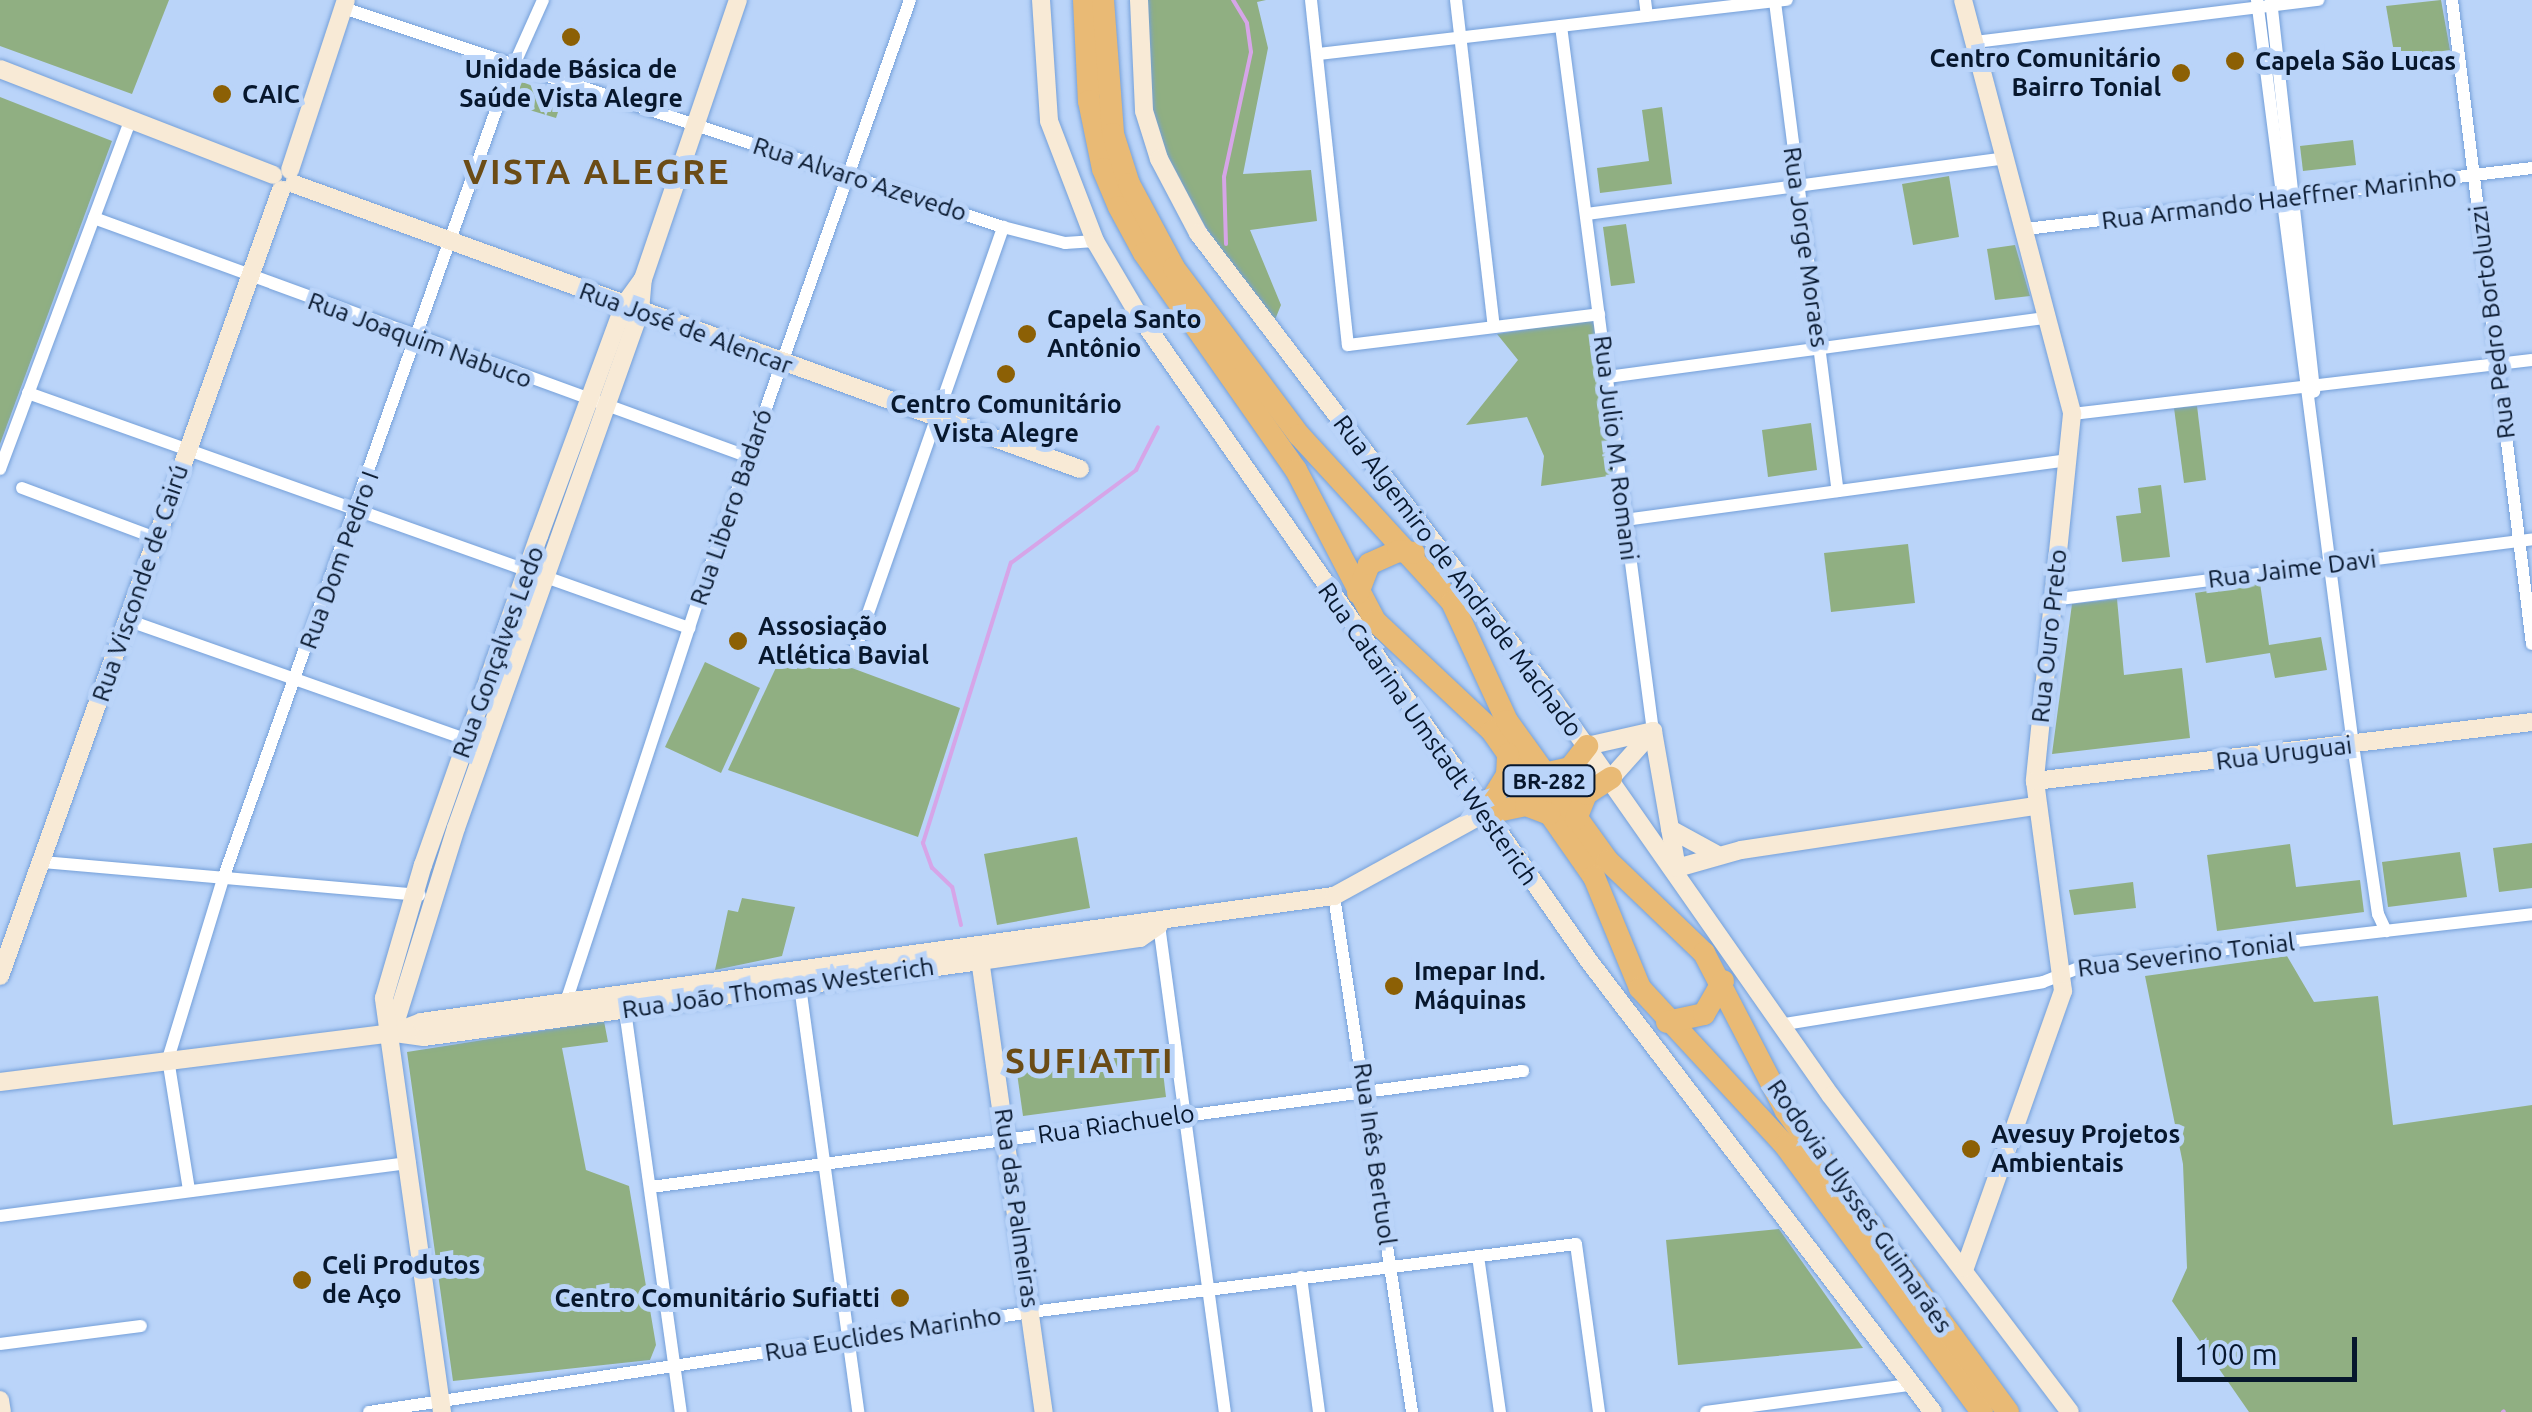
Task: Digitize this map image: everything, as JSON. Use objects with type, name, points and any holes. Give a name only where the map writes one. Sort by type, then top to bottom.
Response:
[{"type":"highway","name":"Rodovia Ulysses Guimarães","points":[[1084,0],[1089,101],[1103,170],[1119,207],[1144,253],[1296,470],[1358,593],[1400,650],[1492,732],[1594,877],[1629,966],[1666,1022],[1785,1144],[1982,1412]]},
{"type":"highway","name":"Rodovia Ulysses Guimarães","points":[[1103,0],[1113,134],[1157,238],[1299,435],[1414,553],[1452,602],[1490,694],[1544,774],[1576,819],[1723,982],[1786,1111],[2008,1412]]},
{"type":"highway","points":[[1358,593],[1360,577],[1382,554],[1414,553]]},
{"type":"highway","points":[[1544,774],[1570,768],[1587,746]]},
{"type":"highway","points":[[1483,814],[1506,775],[1508,754]]},
{"type":"highway","points":[[1576,819],[1586,794],[1611,778]]},
{"type":"highway","points":[[1483,814],[1526,805],[1549,814]]},
{"type":"highway","points":[[1666,1022],[1704,1014],[1723,982]]},
{"type":"street","name":"Rua Dom Pedro I","points":[[168,1059],[224,876],[358,508],[505,84],[519,64],[543,0]]},
{"type":"street","name":"Rua Gonçalves Ledo","points":[[538,572],[559,483],[598,403],[738,0]]},
{"type":"street","name":"Rua Libero Badaró","points":[[566,1010],[748,457],[910,0]]},
{"type":"street","name":"Rua Catarina Umstadt Westerich","points":[[1041,0],[1049,121],[1096,241],[1138,314],[1483,814],[1932,1412]]},
{"type":"street","name":"Rua Algemiro de Andrade Machado","points":[[1138,0],[1144,111],[1159,159],[1198,233],[1611,778],[1785,1024],[1831,1096],[1965,1268],[2070,1412]]},
{"type":"street","points":[[1311,0],[1348,345],[1599,314]]},
{"type":"street","points":[[1456,0],[1494,327]]},
{"type":"street","points":[[1634,0],[1642,16]]},
{"type":"street","points":[[1642,16],[1645,0]]},
{"type":"street","name":"Rua Ouro Preto","points":[[1964,0],[2072,414],[2036,781],[2036,806],[2063,991],[1965,1268]]},
{"type":"street","points":[[1975,42],[2264,3],[2318,0]]},
{"type":"street","name":"Rua Pedro Bortoluzzi","points":[[2452,0],[2496,364],[2526,540],[2532,644]]},
{"type":"street","points":[[1318,54],[1781,1]]},
{"type":"street","name":"Rua Jorge Moraes","points":[[1781,1],[1797,190],[1838,491]]},
{"type":"street","points":[[2264,3],[2353,745],[2378,914],[2386,931]]},
{"type":"street","name":"Rua Alvaro Azevedo","points":[[345,4],[696,126],[1003,226],[1065,243],[1096,241]]},
{"type":"street","name":"Rua Visconde de Cairú","points":[[0,976],[44,862],[345,4]]},
{"type":"street","name":"Rua Julio M. Romani","points":[[1561,26],[1624,520],[1677,868]]},
{"type":"street","name":"Rua José de Alencar","points":[[0,69],[452,243],[1080,469]]},
{"type":"street","points":[[0,469],[130,122]]},
{"type":"street","points":[[1586,214],[1797,190],[2006,158]]},
{"type":"street","name":"Rua Armando Haeffner Marinho","points":[[2026,230],[2532,168]]},
{"type":"street","name":"Rua Joaquim Nabuco","points":[[94,218],[417,340],[748,457]]},
{"type":"street","points":[[852,659],[1003,226]]},
{"type":"street","points":[[1608,377],[2047,318]]},
{"type":"street","points":[[2072,414],[2311,390],[2532,360]]},
{"type":"street","points":[[28,393],[690,628]]},
{"type":"street","name":"Rua Gonçalves Ledo","points":[[441,1407],[393,1033],[384,998],[538,572],[578,490],[598,403]]},
{"type":"street","points":[[1624,520],[2068,460]]},
{"type":"street","points":[[559,483],[578,490]]},
{"type":"street","points":[[22,488],[156,538]]},
{"type":"street","name":"Rua Jaime Davi","points":[[2052,600],[2526,540]]},
{"type":"street","points":[[127,620],[476,742]]},
{"type":"street","name":"Rua Uruguai","points":[[2036,781],[2532,722]]},
{"type":"street","points":[[1587,746],[1654,731]]},
{"type":"street","points":[[1611,778],[1654,731]]},
{"type":"street","points":[[1677,868],[1716,854],[2036,806]]},
{"type":"street","name":"Rua João Thomas Westerich","points":[[0,1082],[482,1022],[1060,941],[1138,921],[1159,925],[1334,896],[1483,814]]},
{"type":"street","points":[[1670,829],[1716,854]]},
{"type":"street","points":[[44,862],[423,896]]},
{"type":"street","name":"Rua Inês Bertuol","points":[[1334,896],[1412,1412]]},
{"type":"street","name":"Rua Severino Tonial","points":[[1785,1024],[2043,982],[2060,972],[2532,914]]},
{"type":"street","points":[[1159,925],[1225,1412]]},
{"type":"street","name":"Rua das Palmeiras","points":[[979,952],[1044,1412]]},
{"type":"street","points":[[798,976],[852,1338],[858,1412]]},
{"type":"street","points":[[624,1002],[682,1412]]},
{"type":"street","points":[[168,1059],[189,1190]]},
{"type":"street","name":"Rua Riachuelo","points":[[650,1188],[1523,1070]]},
{"type":"street","points":[[0,1216],[410,1163]]},
{"type":"street","name":"Rua Euclides Marinho","points":[[369,1412],[441,1407],[675,1366],[1031,1312],[1391,1264],[1576,1244],[1599,1412]]},
{"type":"street","points":[[1478,1256],[1500,1412]]},
{"type":"street","points":[[1301,1277],[1319,1412]]},
{"type":"street","points":[[0,1344],[141,1326]]},
{"type":"street","points":[[1706,1412],[1796,1406],[1908,1385]]},
{"type":"street","points":[[0,1400],[2,1412]]},
{"type":"green space","points":[[0,0],[169,0],[132,94],[0,46]]},
{"type":"green space","points":[[1140,0],[1266,0],[1257,2],[1268,48],[1243,174],[1311,170],[1317,221],[1250,230],[1281,305],[1272,327],[1176,182],[1147,110]]},
{"type":"green space","points":[[2441,0],[2450,50],[2395,58],[2386,6]]},
{"type":"green space","points":[[522,82],[563,97],[556,118],[513,105]]},
{"type":"green space","points":[[0,97],[112,141],[0,444]]},
{"type":"green space","points":[[1662,107],[1672,184],[1600,193],[1597,168],[1649,161],[1642,110]]},
{"type":"green space","points":[[2353,140],[2356,165],[2303,171],[2300,146]]},
{"type":"green space","points":[[1949,176],[1959,237],[1913,245],[1902,184]]},
{"type":"green space","points":[[1626,224],[1635,283],[1611,286],[1603,227]]},
{"type":"green space","points":[[2015,245],[2030,296],[1995,300],[1987,249]]},
{"type":"green space","points":[[1593,319],[1615,475],[1541,486],[1544,456],[1527,417],[1466,425],[1518,360],[1497,334]]},
{"type":"green space","points":[[2197,406],[2206,480],[2184,483],[2174,408]]},
{"type":"green space","points":[[1811,423],[1817,470],[1768,477],[1762,430]]},
{"type":"green space","points":[[2161,485],[2170,557],[2122,562],[2116,516],[2141,513],[2138,488]]},
{"type":"green space","points":[[1908,544],[1915,603],[1831,612],[1824,553]]},
{"type":"green space","points":[[2260,583],[2269,645],[2321,637],[2327,670],[2275,678],[2270,653],[2206,663],[2195,593]]},
{"type":"green space","points":[[2117,599],[2124,675],[2182,668],[2190,738],[2052,754],[2072,604]]},
{"type":"green space","points":[[787,644],[960,708],[918,837],[728,770]]},
{"type":"green space","points":[[705,662],[760,688],[721,773],[665,747]]},
{"type":"green space","points":[[1077,837],[1090,908],[997,925],[984,854]]},
{"type":"green space","points":[[2532,843],[2532,888],[2499,892],[2493,848]]},
{"type":"green space","points":[[2290,844],[2296,887],[2360,880],[2364,912],[2217,931],[2207,855]]},
{"type":"green space","points":[[2460,852],[2467,897],[2388,907],[2382,862]]},
{"type":"green space","points":[[2133,882],[2136,908],[2074,915],[2069,890]]},
{"type":"green space","points":[[742,898],[795,907],[782,956],[715,970],[728,910],[738,912]]},
{"type":"green space","points":[[2287,956],[2314,1002],[2378,996],[2393,1125],[2532,1105],[2532,1412],[2249,1412],[2172,1301],[2187,1268],[2183,1164],[2145,976]]},
{"type":"green space","points":[[604,1021],[608,1042],[562,1048],[586,1170],[629,1186],[656,1345],[650,1360],[453,1381],[407,1052]]},
{"type":"green space","points":[[1160,1048],[1166,1097],[1023,1116],[1016,1066]]},
{"type":"green space","points":[[1779,1229],[1863,1348],[1678,1365],[1666,1240]]},
{"type":"waterway","points":[[1226,244],[1224,177],[1251,52],[1247,23],[1233,0]]},
{"type":"waterway","points":[[961,925],[952,887],[932,868],[923,843],[1011,563],[1136,470],[1158,427]]},
{"type":"place","name":"Unidade Básica de Saúde Vista Alegre","points":[[571,37]]},
{"type":"place","name":"Capela São Lucas","points":[[2235,61]]},
{"type":"place","name":"Centro Comunitário Bairro Tonial","points":[[2181,73]]},
{"type":"place","name":"CAIC","points":[[222,94]]},
{"type":"place","name":"Capela Santo Antônio","points":[[1027,334]]},
{"type":"place","name":"Centro Comunitário Vista Alegre","points":[[1006,374]]},
{"type":"place","name":"Assosiação Atlética Bavial","points":[[738,641]]},
{"type":"place","name":"Imepar Ind. Máquinas","points":[[1394,986]]},
{"type":"place","name":"Avesuy Projetos Ambientais","points":[[1971,1149]]},
{"type":"place","name":"Celi Produtos de Aço","points":[[302,1280]]},
{"type":"place","name":"Centro Comunitário Sufiatti","points":[[900,1298]]},
{"type":"district","name":"VISTA ALEGRE","points":[[597,171]]},
{"type":"district","name":"SUFIATTI","points":[[1090,1060]]}]
